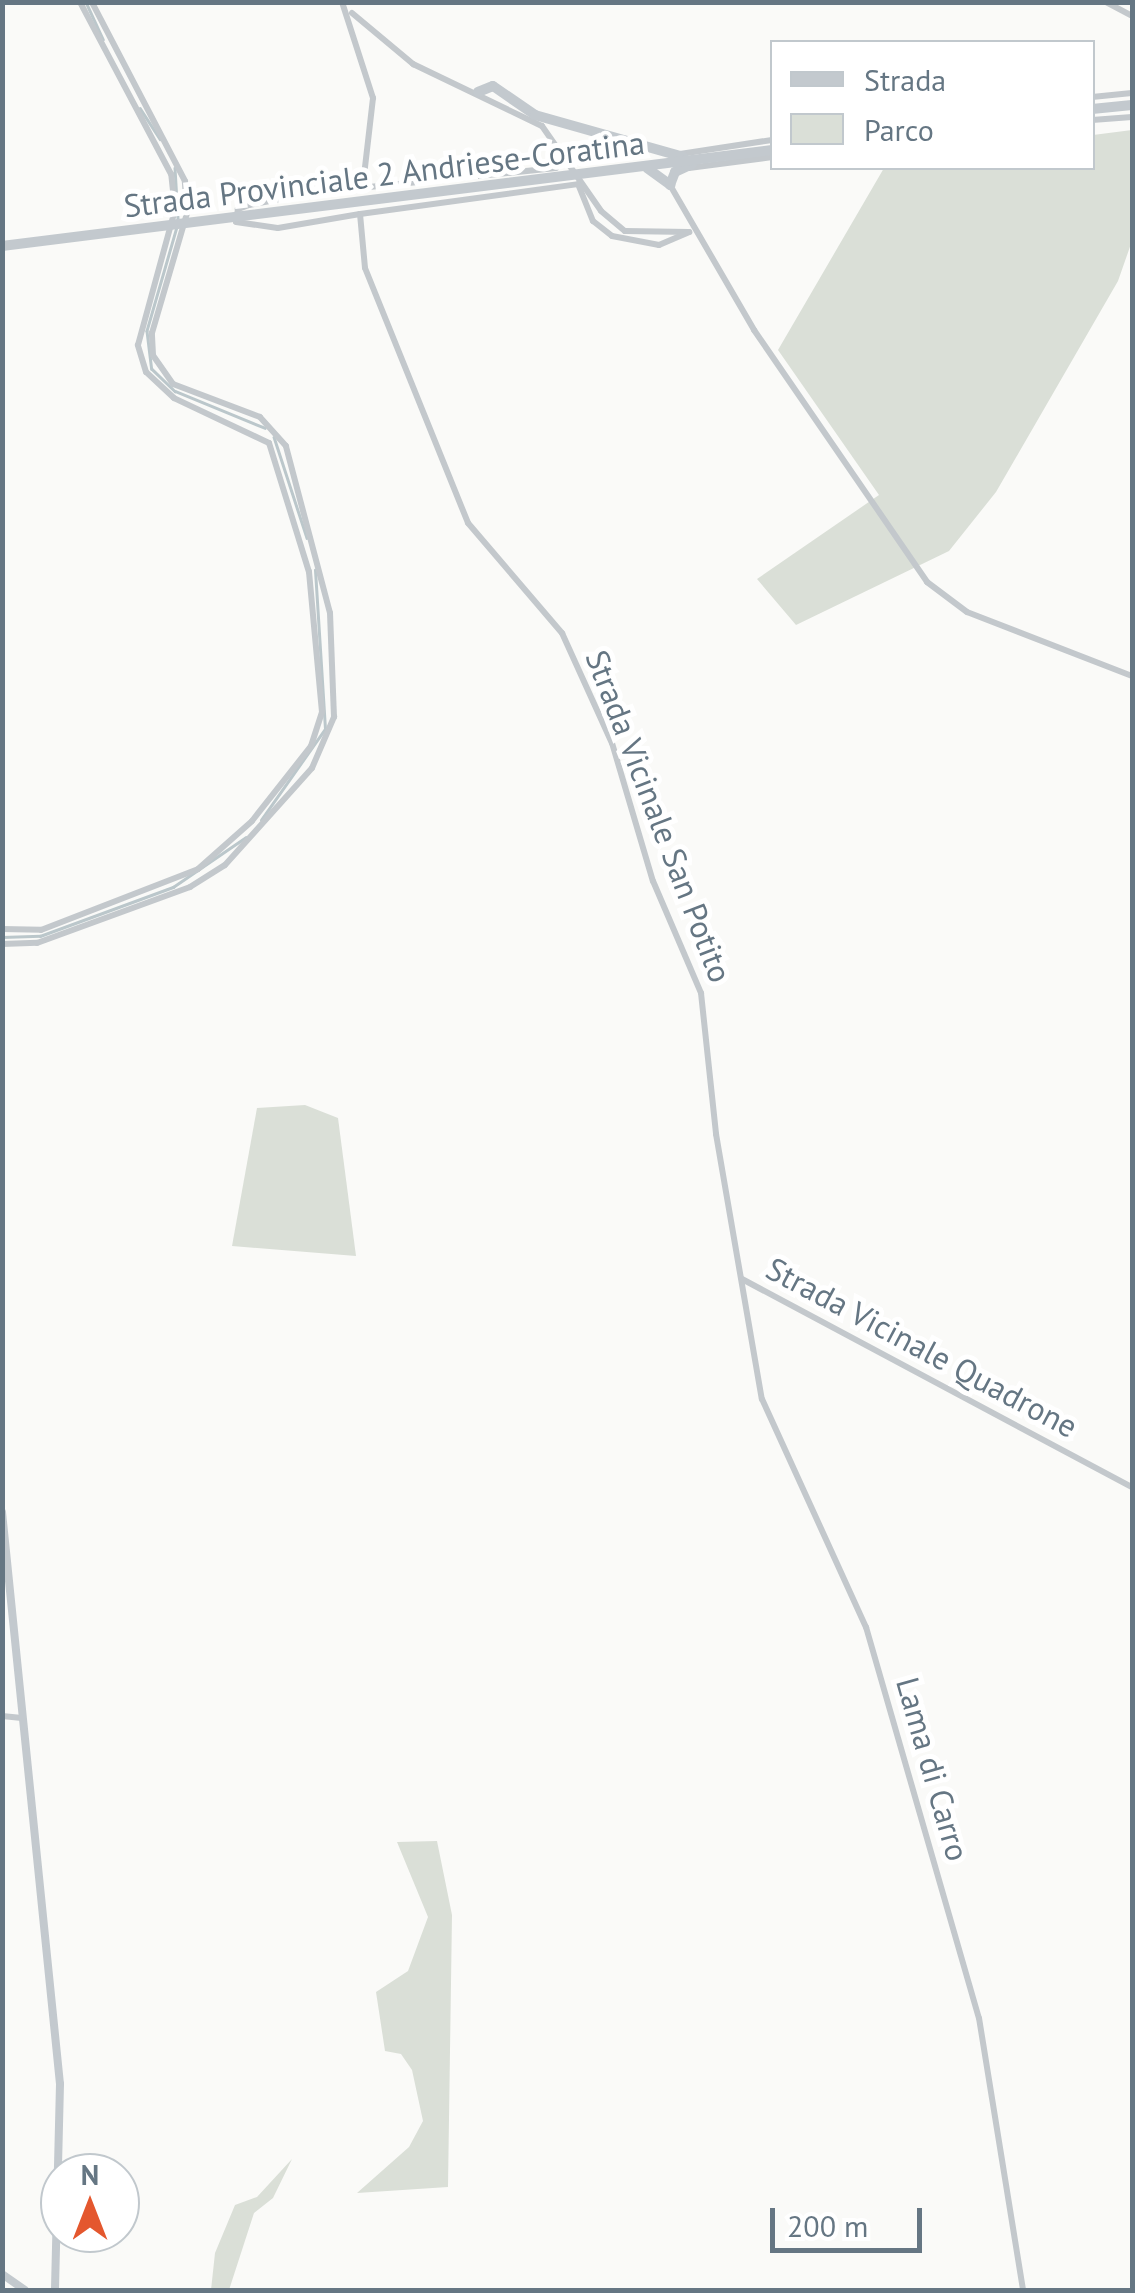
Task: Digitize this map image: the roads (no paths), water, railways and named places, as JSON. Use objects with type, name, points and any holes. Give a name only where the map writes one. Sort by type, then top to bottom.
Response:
[{"type":"main road","points":[[478,92],[496,87]]},
{"type":"main road","points":[[494,101],[496,87]]},
{"type":"main road","points":[[496,87],[535,116],[670,155],[702,159]]},
{"type":"main road","points":[[1095,109],[1132,105]]},
{"type":"main road","points":[[613,170],[630,158],[620,142]]},
{"type":"main road","name":"Strada Provinciale 2 Andriese-Coratina","points":[[2,246],[702,159],[770,154]]},
{"type":"main road","points":[[642,167],[670,186],[683,168],[702,159]]},
{"type":"main road","points":[[2,1512],[62,2116],[55,2290]]},
{"type":"main road","points":[[2,2274],[24,2290]]},
{"type":"street","points":[[2,930],[41,930],[189,874],[225,849],[301,758],[322,712],[316,615],[284,486],[260,434],[158,388],[141,357],[157,274],[175,210],[173,184],[80,2]]},
{"type":"street","points":[[2,944],[37,944],[122,913],[226,865],[312,768],[334,717],[330,613],[298,482],[274,428],[192,393],[165,377],[153,356],[188,201],[181,163],[92,2]]},
{"type":"street","points":[[1106,2],[1132,16]]},
{"type":"street","points":[[345,6],[413,64],[542,126],[569,156],[586,187],[625,231],[692,230]]},
{"type":"street","points":[[345,6],[374,98],[359,188]]},
{"type":"street","points":[[1095,96],[1132,93]]},
{"type":"street","points":[[138,119],[150,112]]},
{"type":"street","points":[[1095,120],[1132,117]]},
{"type":"street","points":[[670,155],[770,140]]},
{"type":"street","points":[[683,168],[770,154]]},
{"type":"street","points":[[556,168],[259,202],[234,214],[243,227],[268,228],[578,184],[593,221],[612,236],[659,245],[692,230]]},
{"type":"street","points":[[670,186],[692,230],[927,582],[967,612],[1132,676]]},
{"type":"street","name":"Strada Vicinale San Potito","points":[[360,214],[365,268],[468,523],[562,633],[612,743],[652,881],[685,945],[710,1039],[716,1134],[741,1278]]},
{"type":"street","points":[[157,274],[169,278]]},
{"type":"street","points":[[187,404],[192,393]]},
{"type":"street","points":[[284,486],[298,482]]},
{"type":"street","points":[[316,615],[330,613]]},
{"type":"street","points":[[301,758],[312,768]]},
{"type":"street","points":[[118,901],[122,913]]},
{"type":"street","name":"Strada Vicinale Quadrone","points":[[741,1278],[1132,1487]]},
{"type":"street","name":"Lama di Carro","points":[[741,1278],[762,1399],[866,1626],[975,2004],[1022,2252],[1022,2290]]},
{"type":"street","points":[[2,1716],[22,1718]]},
{"type":"waterway","points":[[86,2],[103,39]]},
{"type":"waterway","points":[[140,108],[160,139]]},
{"type":"waterway","points":[[175,168],[178,219]]},
{"type":"waterway","points":[[177,227],[147,331],[152,369],[175,391],[265,428]]},
{"type":"waterway","points":[[274,437],[307,538]]},
{"type":"waterway","points":[[261,820],[325,729],[315,570]]},
{"type":"waterway","points":[[2,937],[40,936],[173,887],[246,837]]}]
